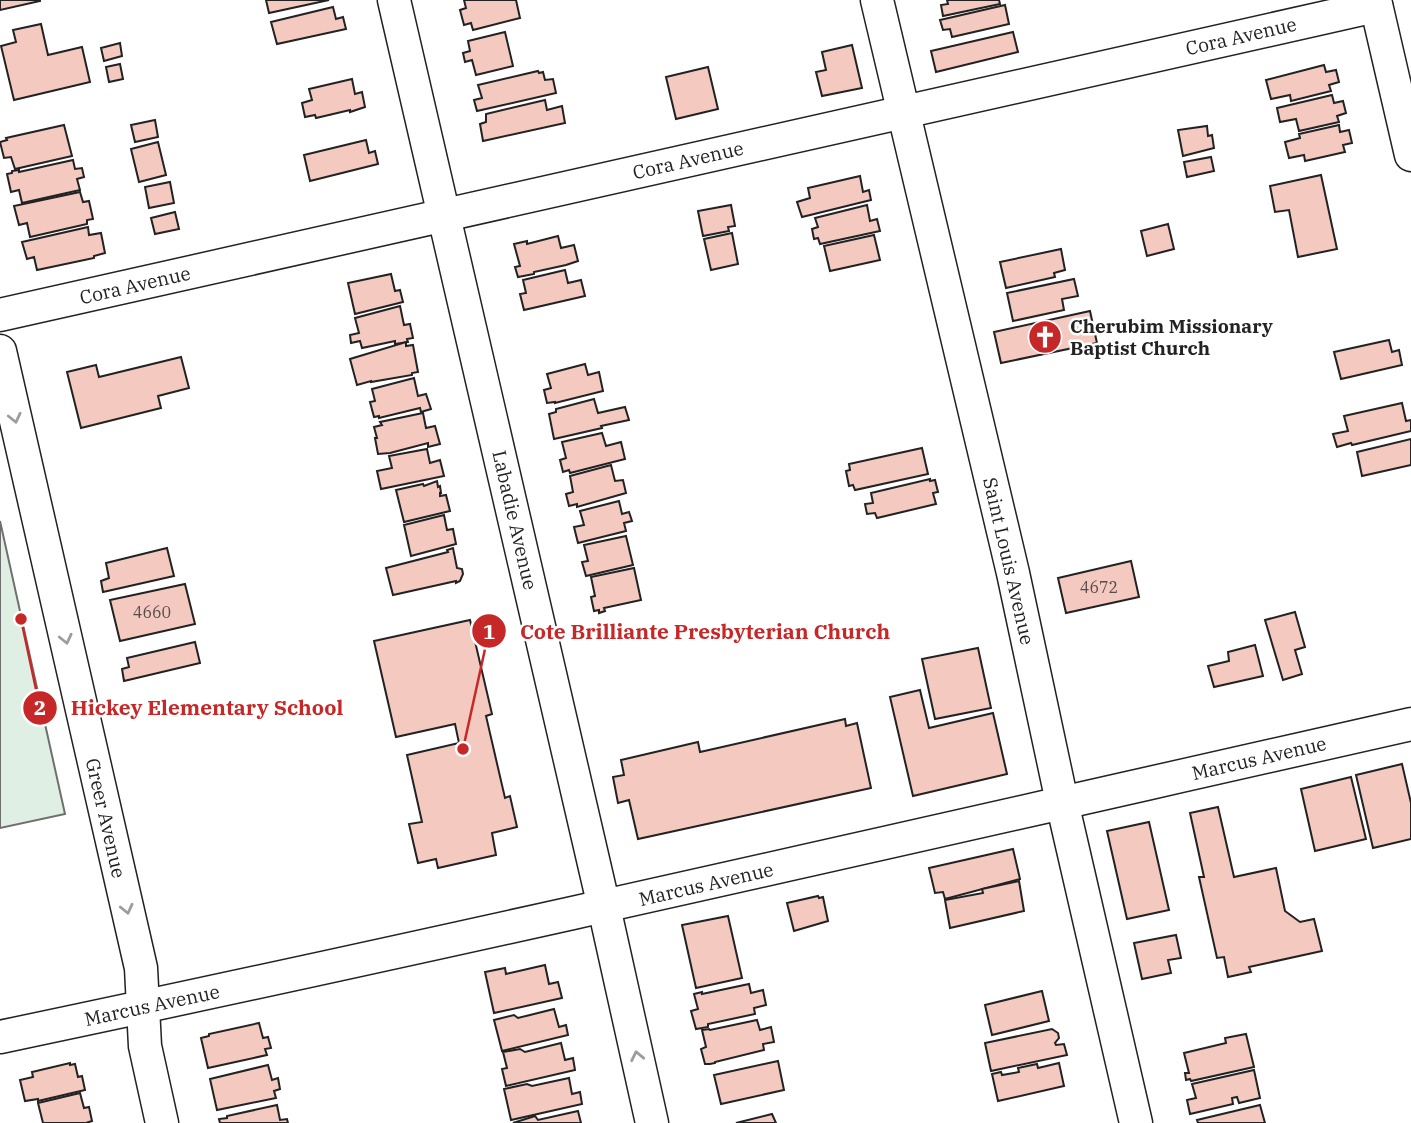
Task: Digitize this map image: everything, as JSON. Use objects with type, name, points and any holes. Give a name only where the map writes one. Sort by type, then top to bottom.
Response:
[{"type":"street","name":"Labadie Avenue","points":[[394,0],[652,1123]]},
{"type":"street","name":"Saint Louis Avenue","points":[[877,0],[1013,573],[1062,802],[1136,1123]]},
{"type":"street","name":"Cora Avenue","points":[[0,315],[1376,3]]},
{"type":"street","points":[[1376,3],[1411,155]]},
{"type":"street","name":"Greer Avenue","points":[[0,351],[141,968],[145,1046],[162,1123]]},
{"type":"street","name":"Marcus Avenue","points":[[0,1037],[604,907],[1411,724]]},
{"type":"green space","points":[[0,521],[65,814],[0,828]]},
{"type":"building","points":[[0,0],[40,0],[40,1],[0,10]]},
{"type":"building","points":[[266,0],[329,0],[269,13]]},
{"type":"building","points":[[464,0],[516,0],[520,18],[473,30],[471,23],[464,25],[460,10],[466,8]]},
{"type":"building","points":[[947,0],[999,0],[1000,4],[943,16],[941,5],[948,4]]},
{"type":"building","points":[[1005,5],[1009,24],[952,37],[950,29],[943,30],[940,20]]},
{"type":"building","points":[[333,7],[336,19],[343,17],[346,29],[277,44],[271,22]]},
{"type":"building","points":[[41,24],[48,55],[82,47],[90,82],[14,100],[1,46],[16,42],[13,30]]},
{"type":"building","points":[[505,32],[513,66],[476,75],[472,60],[465,62],[463,53],[470,51],[468,41]]},
{"type":"building","points":[[1013,32],[1018,52],[936,72],[931,51]]},
{"type":"building","points":[[120,43],[122,56],[104,61],[101,48]]},
{"type":"building","points":[[852,45],[862,88],[822,96],[816,72],[826,70],[822,52]]},
{"type":"building","points":[[120,64],[123,79],[109,82],[106,67]]},
{"type":"building","points":[[1324,65],[1326,72],[1336,70],[1339,82],[1329,85],[1331,91],[1291,101],[1290,95],[1271,99],[1266,80]]},
{"type":"building","points":[[708,67],[718,109],[676,119],[666,77]]},
{"type":"building","points":[[543,72],[545,80],[553,79],[556,93],[477,111],[474,100],[482,98],[478,85]]},
{"type":"building","points":[[352,79],[355,94],[362,92],[365,107],[316,118],[315,115],[305,117],[302,103],[312,100],[309,89]]},
{"type":"building","points":[[1332,95],[1334,103],[1343,101],[1346,113],[1337,116],[1339,122],[1299,131],[1296,119],[1280,122],[1277,108]]},
{"type":"building","points":[[545,100],[547,110],[562,106],[565,123],[483,141],[480,124],[486,122],[486,114]]},
{"type":"building","points":[[155,120],[158,137],[135,142],[131,125]]},
{"type":"building","points":[[64,125],[72,156],[15,169],[11,157],[4,158],[0,142],[7,140],[6,138]]},
{"type":"building","points":[[1339,125],[1340,132],[1349,130],[1352,143],[1343,145],[1345,152],[1305,161],[1304,155],[1289,158],[1285,142],[1300,138],[1299,134]]},
{"type":"building","points":[[1207,126],[1214,148],[1183,156],[1178,130]]},
{"type":"building","points":[[366,140],[369,153],[375,151],[378,164],[310,181],[304,155]]},
{"type":"building","points":[[158,142],[166,175],[139,182],[131,149]]},
{"type":"building","points":[[1211,157],[1214,171],[1187,177],[1184,162]]},
{"type":"building","points":[[73,160],[75,169],[82,168],[84,177],[77,179],[80,190],[22,203],[19,190],[11,192],[7,174],[12,171],[19,172]]},
{"type":"building","points":[[1321,175],[1337,249],[1298,257],[1289,210],[1275,212],[1270,186]]},
{"type":"building","points":[[860,176],[863,192],[869,190],[871,200],[802,217],[797,202],[810,198],[808,188]]},
{"type":"building","points":[[170,182],[174,203],[149,208],[145,187]]},
{"type":"building","points":[[80,192],[83,202],[89,201],[93,219],[87,220],[87,224],[30,237],[27,223],[19,225],[14,206]]},
{"type":"building","points":[[731,205],[735,226],[728,227],[729,231],[703,236],[698,211]]},
{"type":"building","points":[[867,205],[870,221],[877,219],[880,231],[820,244],[818,238],[814,239],[812,229],[818,227],[815,218]]},
{"type":"building","points":[[175,212],[179,229],[155,234],[151,218]]},
{"type":"building","points":[[1168,224],[1174,249],[1147,256],[1141,231]]},
{"type":"building","points":[[88,227],[89,235],[101,233],[105,253],[94,258],[37,270],[34,257],[27,259],[22,242]]},
{"type":"building","points":[[732,233],[738,264],[711,270],[704,239]]},
{"type":"building","points":[[874,235],[880,260],[830,271],[824,246]]},
{"type":"building","points":[[558,236],[561,248],[574,245],[578,261],[518,277],[515,267],[520,266],[514,244],[527,241],[527,244]]},
{"type":"building","points":[[1061,249],[1065,270],[1054,273],[1055,277],[1006,288],[1000,262]]},
{"type":"building","points":[[565,270],[568,283],[581,280],[585,296],[524,310],[520,294],[526,293],[523,280]]},
{"type":"building","points":[[391,274],[395,291],[400,290],[403,302],[355,314],[348,283]]},
{"type":"building","points":[[1074,279],[1078,296],[1062,299],[1064,310],[1013,321],[1007,293]]},
{"type":"building","points":[[400,306],[404,325],[410,324],[413,338],[407,339],[408,342],[395,344],[395,341],[362,348],[360,341],[351,343],[350,335],[359,333],[355,318]]},
{"type":"building","name":"Cherubim Missionary Baptist Church","points":[[1090,311],[1097,343],[1001,363],[994,332]]},
{"type":"building","points":[[1389,340],[1392,352],[1399,350],[1402,365],[1341,379],[1334,352]]},
{"type":"building","points":[[406,342],[406,346],[413,345],[418,372],[357,385],[350,359]]},
{"type":"building","points":[[181,357],[189,388],[158,396],[161,408],[81,428],[67,372],[96,365],[99,377]]},
{"type":"building","points":[[585,364],[588,375],[599,372],[603,391],[547,403],[544,390],[551,388],[547,374]]},
{"type":"building","points":[[414,378],[418,396],[426,394],[431,409],[421,412],[420,408],[374,417],[370,402],[375,401],[372,389]]},
{"type":"building","points":[[594,399],[598,413],[625,407],[629,420],[554,439],[549,414],[556,412],[556,409]]},
{"type":"building","points":[[1402,403],[1406,421],[1411,420],[1411,431],[1337,447],[1333,434],[1348,431],[1344,416]]},
{"type":"building","points":[[423,413],[426,428],[435,426],[440,444],[428,447],[428,443],[378,454],[374,427],[382,425],[380,422]]},
{"type":"building","points":[[602,433],[606,446],[621,442],[625,459],[570,473],[569,470],[563,472],[560,460],[566,458],[562,442]]},
{"type":"building","points":[[1411,439],[1411,465],[1362,476],[1357,452]]},
{"type":"building","points":[[922,448],[928,474],[855,490],[853,485],[849,486],[846,471],[850,470],[849,464]]},
{"type":"building","points":[[427,449],[430,463],[440,460],[444,476],[381,489],[377,471],[392,468],[389,456]]},
{"type":"building","points":[[611,465],[615,481],[623,480],[626,493],[577,507],[577,504],[569,506],[566,494],[573,492],[570,476]]},
{"type":"building","points":[[935,480],[938,492],[933,493],[936,504],[877,518],[875,513],[867,514],[865,504],[873,503],[871,493]]},
{"type":"building","points":[[437,481],[440,496],[446,495],[450,511],[404,522],[396,490]]},
{"type":"building","points":[[619,501],[622,514],[629,512],[632,521],[624,523],[626,531],[578,543],[574,527],[584,525],[580,511]]},
{"type":"building","points":[[444,515],[447,530],[453,529],[456,544],[411,556],[404,525]]},
{"type":"building","points":[[626,536],[633,565],[586,576],[582,562],[588,561],[584,545]]},
{"type":"building","points":[[167,548],[174,576],[103,592],[101,581],[109,578],[106,563]]},
{"type":"building","points":[[453,548],[457,568],[462,569],[460,581],[393,595],[386,568],[448,552],[447,550]]},
{"type":"building","points":[[1131,561],[1139,597],[1066,613],[1058,578]]},
{"type":"building","points":[[634,568],[641,600],[604,608],[605,611],[599,613],[599,610],[594,611],[591,597],[595,596],[591,577]]},
{"type":"building","points":[[185,584],[195,624],[120,641],[110,600]]},
{"type":"building","points":[[1295,612],[1305,647],[1295,650],[1302,674],[1283,680],[1265,620]]},
{"type":"building","points":[[470,620],[492,714],[486,716],[505,798],[510,796],[517,827],[492,833],[496,855],[438,868],[436,859],[418,863],[409,824],[422,822],[407,755],[459,743],[455,724],[396,737],[374,641]]},
{"type":"building","points":[[195,642],[200,663],[124,681],[122,669],[129,667],[127,658]]},
{"type":"building","points":[[1255,645],[1263,676],[1214,687],[1208,666],[1229,661],[1228,652]]},
{"type":"building","points":[[978,648],[991,708],[935,719],[922,659]]},
{"type":"building","points":[[920,690],[929,728],[993,713],[1007,774],[913,796],[890,697]]},
{"type":"building","points":[[845,719],[846,726],[857,723],[871,788],[638,839],[629,800],[618,803],[613,777],[624,775],[621,760],[698,742],[700,752]]},
{"type":"building","points":[[1402,764],[1411,803],[1411,839],[1373,848],[1356,775]]},
{"type":"building","points":[[1351,777],[1366,839],[1315,851],[1301,789]]},
{"type":"building","points":[[1218,807],[1234,877],[1276,868],[1285,911],[1300,922],[1314,919],[1322,951],[1249,967],[1251,972],[1228,977],[1224,957],[1217,958],[1199,877],[1204,877],[1190,813]]},
{"type":"building","points":[[1149,822],[1169,910],[1127,919],[1107,831]]},
{"type":"building","points":[[1013,849],[1020,879],[945,899],[943,892],[935,893],[929,868]]},
{"type":"building","points":[[1019,881],[1024,911],[950,928],[945,900],[983,893],[982,889]]},
{"type":"building","points":[[823,897],[828,921],[794,931],[787,903]]},
{"type":"building","points":[[728,916],[742,978],[696,988],[682,925]]},
{"type":"building","points":[[1176,935],[1181,958],[1168,960],[1171,973],[1142,979],[1134,943]]},
{"type":"building","points":[[545,965],[549,984],[558,982],[562,998],[494,1013],[485,972],[505,968],[506,974]]},
{"type":"building","points":[[749,984],[751,993],[763,990],[766,1005],[754,1008],[755,1014],[696,1029],[691,1011],[698,1009],[694,994]]},
{"type":"building","points":[[1042,991],[1049,1021],[992,1035],[985,1005]]},
{"type":"building","points":[[554,1009],[559,1027],[566,1025],[568,1035],[502,1051],[494,1020],[514,1015],[518,1018]]},
{"type":"building","points":[[757,1020],[760,1030],[771,1027],[774,1042],[763,1044],[764,1050],[705,1064],[701,1049],[706,1047],[702,1030]]},
{"type":"building","points":[[259,1023],[263,1038],[268,1037],[271,1048],[265,1049],[267,1055],[208,1068],[201,1038]]},
{"type":"building","points":[[1052,1029],[1058,1033],[1056,1045],[1064,1044],[1067,1055],[991,1071],[985,1043]]},
{"type":"building","points":[[1246,1034],[1254,1067],[1186,1080],[1185,1073],[1189,1073],[1184,1053],[1226,1043],[1225,1038]]},
{"type":"building","points":[[561,1043],[565,1060],[573,1058],[575,1070],[506,1086],[502,1069],[507,1068],[503,1052],[520,1049],[525,1052]]},
{"type":"building","points":[[778,1061],[784,1090],[721,1104],[714,1075]]},
{"type":"building","points":[[1059,1063],[1064,1086],[998,1101],[992,1074],[1001,1072],[1002,1075],[1019,1072],[1018,1068],[1037,1064],[1038,1068]]},
{"type":"building","points":[[75,1064],[78,1077],[82,1076],[85,1090],[38,1101],[25,1101],[20,1080],[33,1077],[32,1072]]},
{"type":"building","points":[[268,1065],[272,1080],[278,1078],[280,1089],[274,1091],[276,1098],[217,1110],[210,1079]]},
{"type":"building","points":[[1254,1070],[1260,1098],[1239,1103],[1237,1097],[1232,1098],[1233,1104],[1190,1114],[1187,1100],[1196,1098],[1192,1084]]},
{"type":"building","points":[[569,1078],[572,1094],[580,1092],[582,1104],[511,1120],[504,1089]]},
{"type":"building","points":[[80,1093],[84,1108],[89,1107],[92,1121],[43,1123],[38,1103]]},
{"type":"building","points":[[277,1105],[280,1120],[287,1119],[288,1123],[220,1123],[219,1119],[227,1116]]},
{"type":"building","points":[[1260,1105],[1265,1123],[1198,1123],[1197,1120]]},
{"type":"building","points":[[578,1111],[581,1123],[513,1123],[535,1116],[538,1120]]},
{"type":"building","points":[[772,1114],[776,1123],[736,1123]]},
{"type":"place","name":"Cherubim Missionary Baptist Church","points":[[1045,337]]},
{"type":"place","name":"Hickey Elementary School","points":[[21,619]]},
{"type":"place","name":"Cote Brilliante Presbyterian Church","points":[[463,749]]}]
